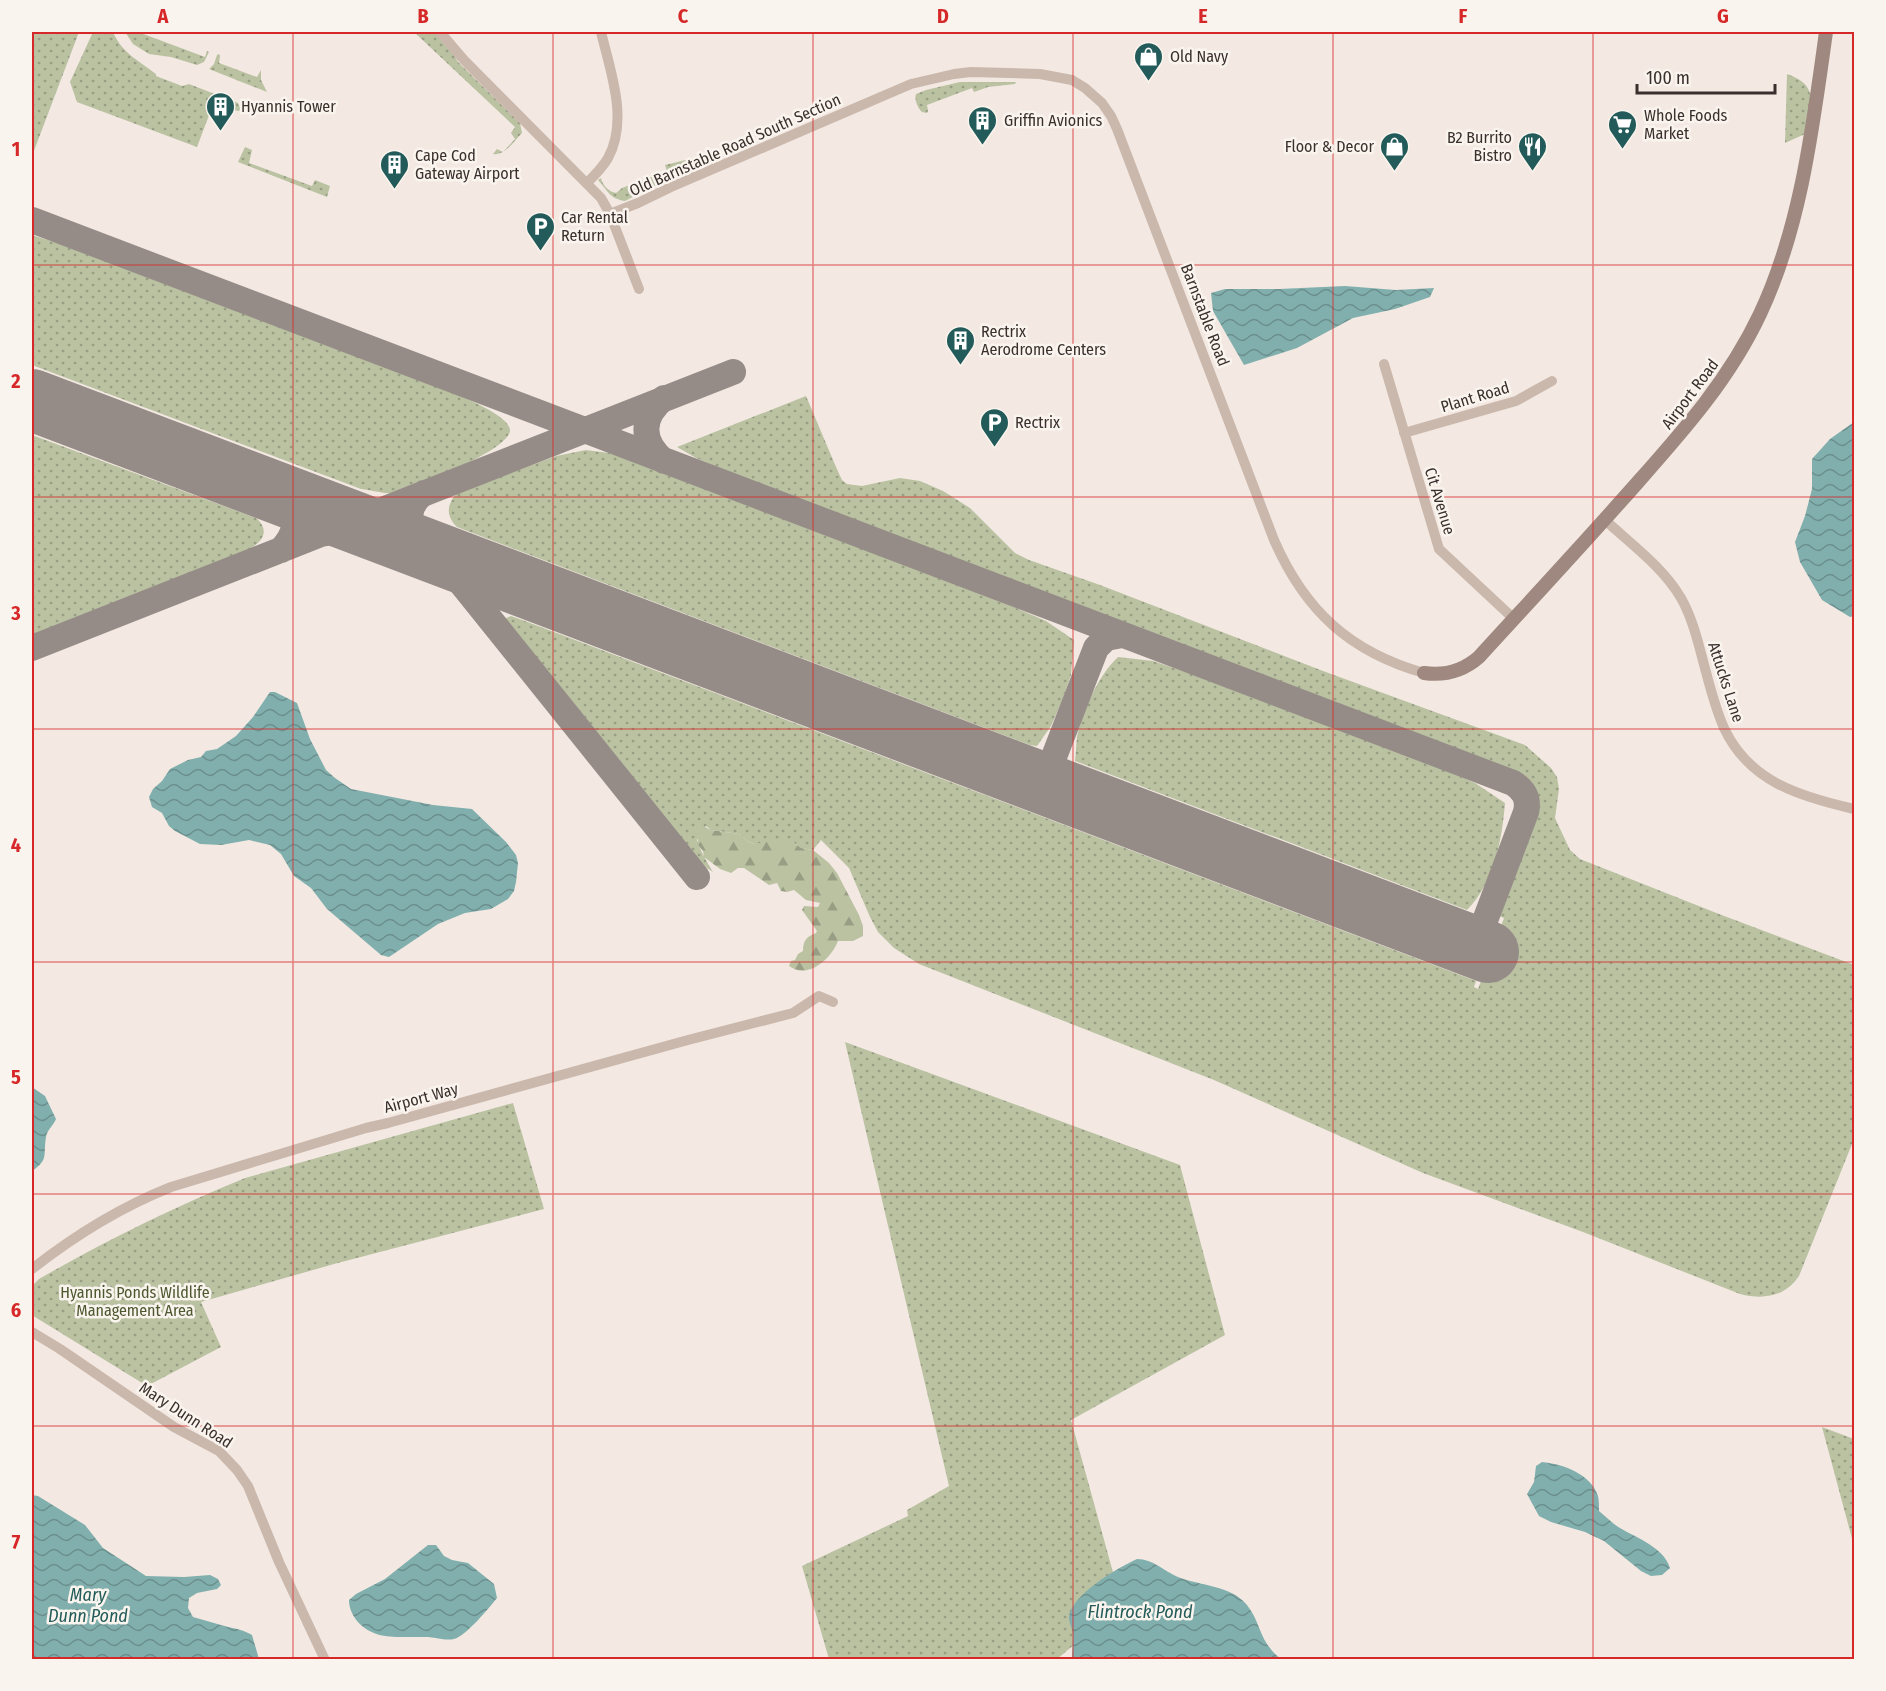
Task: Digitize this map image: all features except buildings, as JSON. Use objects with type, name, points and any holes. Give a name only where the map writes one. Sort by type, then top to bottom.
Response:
[{"type":"street","points":[[440,32],[602,198],[639,289]]},
{"type":"street","points":[[587,183],[607,160],[613,147],[618,122],[614,91],[601,32]]},
{"type":"street","name":"Airport Road","points":[[1424,673],[1448,673],[1470,664],[1479,657],[1669,449],[1707,402],[1736,359],[1761,313],[1779,270],[1795,212],[1809,148],[1826,32]]},
{"type":"street","name":"Barnstable Road","points":[[904,87],[922,80],[963,73],[1040,74],[1072,80],[1085,88],[1102,104],[1111,116],[1122,141],[1274,540],[1292,577],[1315,608],[1351,640],[1387,660],[1424,673]]},
{"type":"street","name":"Old Barnstable Road South Section","points":[[610,214],[904,87]]},
{"type":"street","name":"Cit Avenue","points":[[1384,363],[1439,549],[1514,619]]},
{"type":"street","name":"Plant Road","points":[[1404,433],[1509,403],[1536,392],[1552,381]]},
{"type":"street","name":"Attucks Lane","points":[[1605,520],[1653,563],[1682,599],[1695,633],[1717,710],[1730,739],[1743,757],[1776,784],[1804,795],[1854,809]]},
{"type":"street","name":"Airport Way","points":[[32,1269],[82,1232],[152,1194],[171,1187],[366,1128],[793,1013],[819,996],[832,1002]]},
{"type":"street","name":"Mary Dunn Road","points":[[32,1332],[60,1348],[174,1427],[219,1451],[237,1470],[248,1486],[279,1562],[325,1659]]},
{"type":"green space","points":[[32,32],[79,32],[32,156]]},
{"type":"green space","points":[[93,32],[113,32],[126,51],[156,76],[182,86],[189,84],[238,103],[241,110],[231,109],[228,117],[211,110],[197,147],[77,102],[70,82]]},
{"type":"green space","points":[[125,32],[138,32],[205,57],[207,51],[209,52],[204,62],[197,65],[171,57],[149,54],[133,44]]},
{"type":"green space","points":[[414,32],[435,32],[448,44],[458,62],[520,123],[522,133],[504,151],[515,139],[511,133],[515,127]]},
{"type":"green space","points":[[219,54],[219,63],[257,77],[261,70],[261,80],[267,92],[209,69]]},
{"type":"green space","points":[[1787,74],[1805,84],[1811,97],[1805,134],[1785,143]]},
{"type":"green space","points":[[960,82],[1016,82],[974,92],[972,88],[927,105],[927,113],[922,112],[919,108],[916,94]]},
{"type":"green space","points":[[245,147],[252,150],[249,163],[312,186],[315,180],[330,186],[327,197],[238,162]]},
{"type":"green space","points":[[497,149],[503,152],[497,154],[493,154]]},
{"type":"green space","points":[[706,155],[708,158],[716,155],[717,157],[713,162],[654,186],[625,201],[612,196],[598,180],[601,178],[606,188],[616,193],[622,188],[667,171],[665,165]]},
{"type":"green space","points":[[32,235],[82,251],[449,391],[502,418],[510,430],[506,438],[495,448],[459,468],[404,490],[393,493],[382,492],[361,489],[32,365]]},
{"type":"green space","points":[[806,396],[842,480],[847,484],[862,486],[900,478],[920,481],[943,491],[970,508],[1015,553],[1029,560],[1525,745],[1551,768],[1557,777],[1559,789],[1555,818],[1570,850],[1580,859],[1854,965],[1854,1139],[1799,1276],[1793,1283],[1787,1289],[1773,1295],[1757,1297],[1740,1294],[1583,1232],[1423,1173],[1214,1080],[919,964],[894,948],[878,932],[849,868],[821,840],[813,850],[801,848],[793,842],[754,844],[739,834],[711,830],[706,826],[697,840],[713,872],[707,868],[690,851],[520,640],[506,622],[506,618],[511,616],[525,621],[1476,981],[1474,987],[1478,989],[1484,973],[1481,971],[1495,934],[1498,934],[1504,918],[1499,916],[1537,815],[1537,795],[1531,783],[1521,774],[760,486],[696,458],[677,447]]},
{"type":"green space","points":[[32,435],[256,518],[261,523],[264,534],[255,546],[244,552],[32,636]]},
{"type":"green space","points":[[586,450],[609,453],[666,472],[970,588],[1046,621],[1074,640],[1071,675],[1051,726],[1037,746],[1030,745],[457,527],[449,515],[449,506],[457,493],[556,456]]},
{"type":"green space","points":[[1118,657],[1153,661],[1219,683],[1475,783],[1505,803],[1499,846],[1484,887],[1467,910],[1075,761],[1077,737],[1087,705],[1104,674]]},
{"type":"green space","points":[[701,825],[711,830],[739,834],[754,844],[781,839],[793,842],[801,848],[813,850],[837,873],[859,915],[863,926],[863,936],[853,941],[838,941],[824,961],[811,969],[796,970],[789,966],[791,961],[803,951],[806,940],[817,931],[802,910],[804,906],[818,907],[820,903],[806,900],[794,890],[781,891],[777,883],[769,885],[744,868],[738,868],[731,873],[720,869],[704,857],[698,845],[695,832]]},
{"type":"green space","points":[[845,1042],[1180,1165],[1225,1335],[1071,1420],[1122,1605],[1057,1659],[829,1659],[802,1566],[908,1516],[907,1510],[949,1486]]},
{"type":"green space","name":"Hyannis Ponds Wildlife Management Area","points":[[513,1103],[544,1209],[334,1264],[201,1302],[221,1347],[147,1386],[32,1313],[32,1286],[39,1279],[140,1225],[218,1189],[245,1178]]},
{"type":"green space","points":[[1822,1427],[1854,1439],[1854,1546]]},
{"type":"water","points":[[1345,286],[1396,290],[1434,288],[1430,297],[1395,309],[1353,318],[1297,348],[1244,365],[1213,311],[1211,293],[1225,289]]},
{"type":"water","points":[[1854,422],[1854,616],[1850,617],[1822,600],[1800,562],[1795,542],[1812,489],[1812,459],[1830,439]]},
{"type":"water","points":[[270,692],[275,692],[297,703],[310,739],[326,770],[351,789],[433,805],[472,809],[516,855],[518,863],[516,882],[514,891],[508,899],[491,909],[465,913],[438,924],[389,957],[381,955],[327,909],[311,888],[294,876],[281,854],[270,845],[249,840],[221,845],[200,844],[169,826],[162,813],[152,807],[149,797],[153,789],[170,769],[188,760],[201,757],[206,751],[217,749],[236,736],[253,717]]},
{"type":"water","points":[[32,1087],[45,1096],[56,1119],[47,1135],[43,1160],[32,1171]]},
{"type":"water","points":[[1542,1462],[1559,1465],[1583,1476],[1594,1488],[1599,1511],[1621,1529],[1654,1547],[1661,1553],[1670,1568],[1662,1575],[1651,1576],[1641,1571],[1604,1541],[1539,1516],[1527,1494],[1534,1482],[1536,1466]]},
{"type":"water","name":"Mary Dunn Pond","points":[[32,1495],[38,1496],[85,1525],[103,1548],[146,1576],[210,1575],[218,1579],[221,1585],[217,1589],[197,1593],[189,1598],[188,1608],[193,1617],[252,1635],[259,1659],[32,1659]]},
{"type":"water","points":[[428,1545],[436,1545],[444,1556],[452,1560],[468,1563],[494,1584],[497,1598],[471,1627],[454,1639],[380,1635],[364,1628],[354,1616],[349,1600],[385,1579]]},
{"type":"water","name":"Flintrock Pond","points":[[1137,1559],[1153,1563],[1178,1577],[1233,1593],[1247,1605],[1268,1646],[1281,1659],[1072,1659],[1073,1633],[1069,1617],[1072,1609],[1078,1600],[1097,1583]]},
{"type":"taxiway","points":[[32,220],[1513,783],[1525,795],[1526,812],[1475,947]]},
{"type":"taxiway","points":[[326,511],[358,514],[382,510],[733,372]]},
{"type":"taxiway","points":[[664,398],[651,413],[646,429],[651,445],[664,461]]},
{"type":"taxiway","points":[[279,493],[289,508],[294,522],[292,535],[281,550]]},
{"type":"taxiway","points":[[424,493],[416,500],[410,515],[414,530],[430,551]]},
{"type":"taxiway","points":[[32,648],[321,534],[349,529],[375,530]]},
{"type":"taxiway","points":[[437,553],[697,877]]},
{"type":"taxiway","points":[[1068,794],[1054,776],[1052,762],[1096,648],[1106,638],[1122,635]]},
{"type":"taxiway","points":[[1019,775],[1037,773],[1052,762]]},
{"type":"runway","points":[[32,400],[1488,952]]},
{"type":"place","name":"Old Navy","points":[[1149,82]]},
{"type":"place","name":"Hyannis Tower","points":[[220,132]]},
{"type":"place","name":"Griffin Avionics","points":[[983,146]]},
{"type":"place","name":"Whole Foods Market","points":[[1623,150]]},
{"type":"place","name":"Floor & Decor","points":[[1395,172]]},
{"type":"place","name":"B2 Burrito Bistro","points":[[1533,172]]},
{"type":"place","name":"Cape Cod Gateway Airport","points":[[394,190]]},
{"type":"place","name":"Car Rental Return","points":[[540,252]]},
{"type":"place","name":"Rectrix Aerodrome Centers","points":[[960,366]]},
{"type":"place","name":"Rectrix","points":[[994,448]]}]
